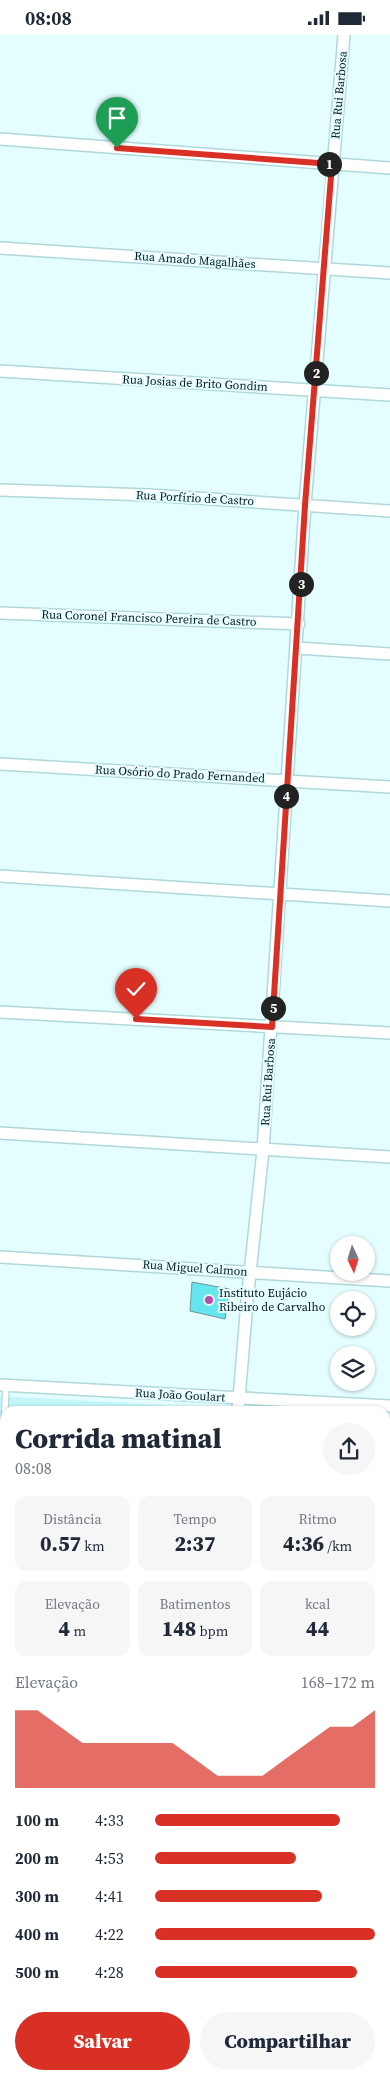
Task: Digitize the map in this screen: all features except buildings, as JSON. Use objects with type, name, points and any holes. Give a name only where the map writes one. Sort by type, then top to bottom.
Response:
[{"type":"street","name":"Rua Rui Barbosa","points":[[238,1406],[263,1150],[299,624],[305,505],[344,35]]},
{"type":"street","points":[[0,139],[390,168]]},
{"type":"street","name":"Rua Amado Magalhães","points":[[0,248],[390,273]]},
{"type":"street","name":"Rua Josias de Brito Gondim","points":[[0,371],[390,395]]},
{"type":"street","name":"Rua Porfírio de Castro","points":[[0,490],[149,495],[390,511]]},
{"type":"street","name":"Rua Coronel Francisco Pereira de Castro","points":[[0,613],[299,624]]},
{"type":"street","points":[[297,648],[390,654]]},
{"type":"street","name":"Rua Osório do Prado Fernanded","points":[[0,764],[390,787]]},
{"type":"street","points":[[0,876],[390,901]]},
{"type":"street","points":[[0,1012],[390,1033]]},
{"type":"street","points":[[0,1133],[390,1157]]},
{"type":"street","name":"Rua Miguel Calmon","points":[[0,1257],[390,1281]]},
{"type":"street","name":"Rua João Goulart","points":[[3,1386],[390,1406]]},
{"type":"lane","points":[[3,1386],[3,1406]]},
{"type":"shaded area","points":[[0,1396],[179,1406],[0,1406]]},
{"type":"place","name":"Instituto Eujácio Ribeiro de Carvalho","points":[[209,1300]]},
{"type":"route","points":[[117,148],[332,164],[305,505],[272,1027],[136,1019]]}]
